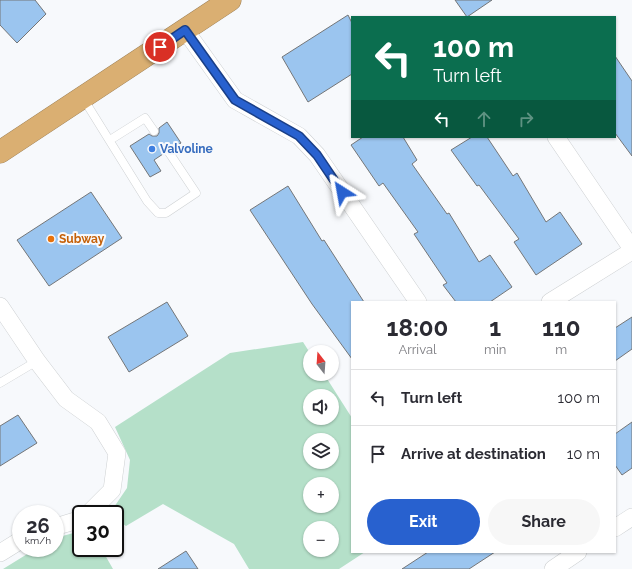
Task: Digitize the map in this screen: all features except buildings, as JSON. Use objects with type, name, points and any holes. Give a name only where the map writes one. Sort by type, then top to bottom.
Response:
[{"type":"highway","points":[[0,152],[230,0]]},
{"type":"street","points":[[185,30],[235,100],[299,136],[317,155],[417,301]]},
{"type":"street","points":[[552,301],[632,250],[557,138]]},
{"type":"street","points":[[0,306],[37,361],[66,400],[98,422],[117,453],[112,490],[97,505]]},
{"type":"street","points":[[616,527],[632,516]]},
{"type":"street","points":[[0,554],[12,546]]},
{"type":"street","points":[[553,569],[577,553]]},
{"type":"lane","points":[[83,97],[147,201],[158,213],[166,213],[196,193],[168,151]]},
{"type":"lane","points":[[110,140],[145,118],[154,131]]},
{"type":"lane","points":[[0,382],[37,361]]},
{"type":"green space","points":[[303,342],[305,345],[303,345],[303,381],[328,381],[334,389],[303,389],[303,425],[339,425],[339,398],[351,416],[351,553],[363,553],[339,569],[249,569],[234,544],[163,504],[126,526],[124,525],[124,505],[115,505],[127,488],[130,460],[115,427],[230,353]]},
{"type":"green space","points":[[72,533],[72,557],[106,557],[113,569],[3,569],[22,557],[64,557],[64,536]]},
{"type":"place","name":"Valvoline","points":[[152,149]]},
{"type":"place","name":"Subway","points":[[51,239]]},
{"type":"route","points":[[160,47],[185,30],[235,100],[299,136],[317,155],[342,192]]}]
